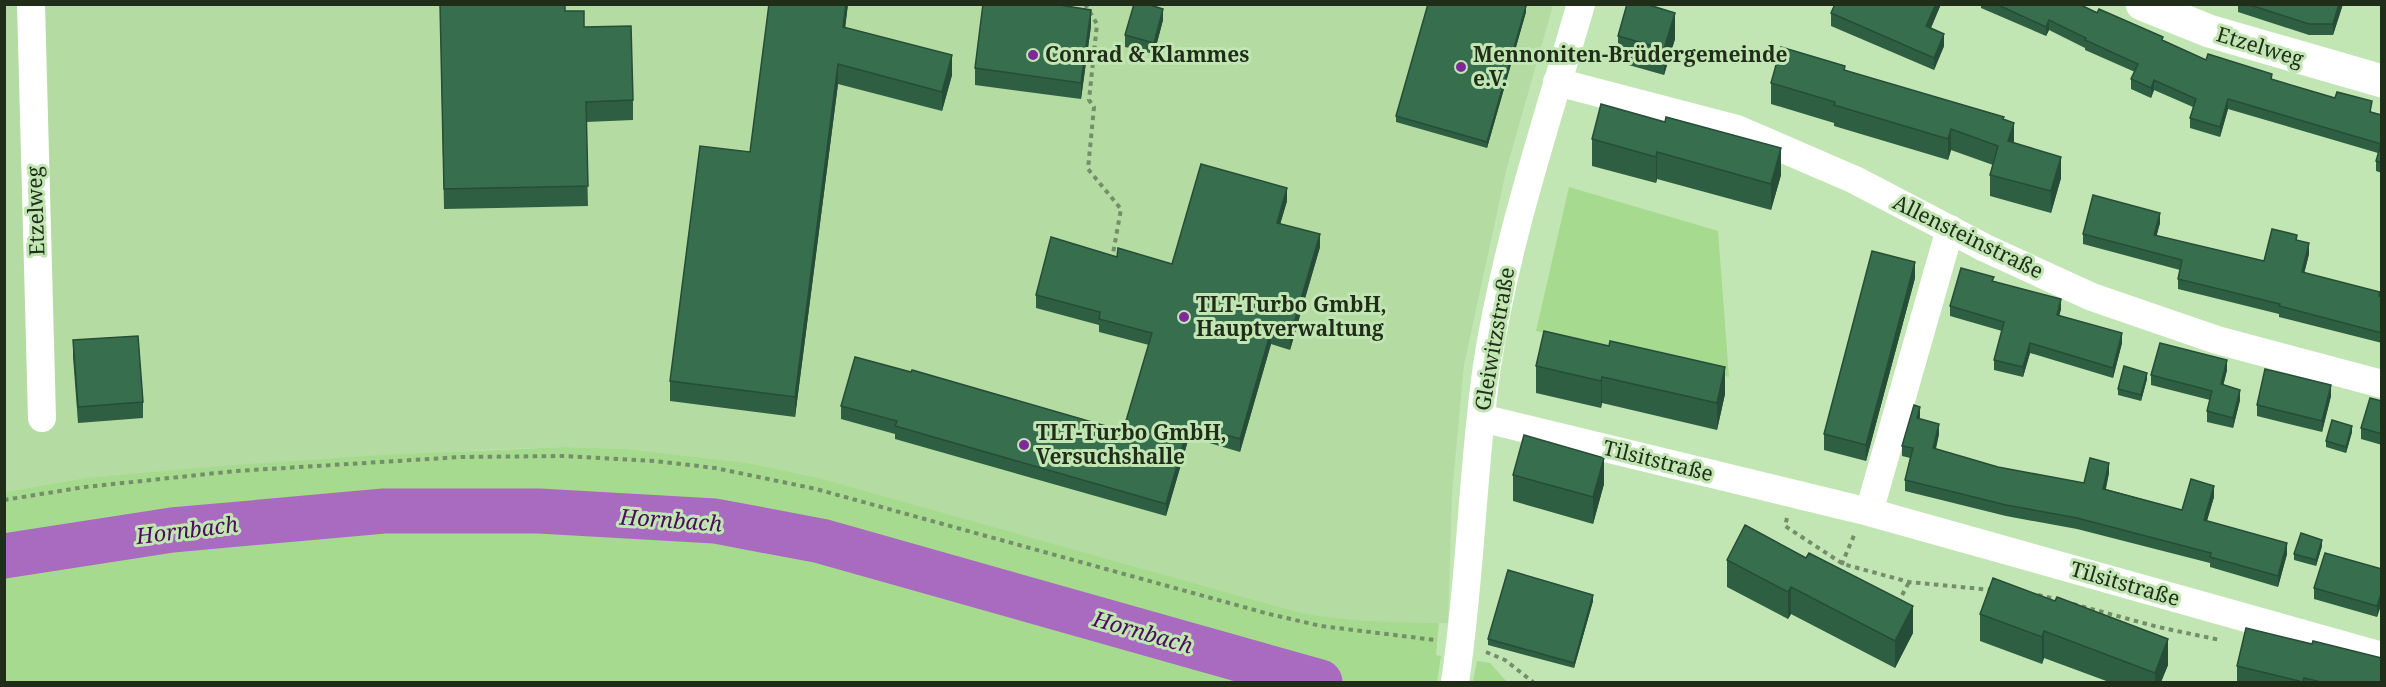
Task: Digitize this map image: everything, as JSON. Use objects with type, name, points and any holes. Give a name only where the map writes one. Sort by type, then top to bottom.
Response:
[{"type":"street","name":"Etzelweg","points":[[31,4],[42,418]]},
{"type":"street","name":"Gleiwitzstraße","points":[[1458,664],[1481,418],[1495,321],[1532,165],[1581,4]]},
{"type":"street","name":"Etzelweg","points":[[2142,4],[2220,35],[2382,81]]},
{"type":"street","name":"Allensteinstraße","points":[[1557,82],[1737,129],[1855,180],[1984,248],[2092,297],[2217,340],[2382,384]]},
{"type":"street","points":[[1869,512],[1950,229]]},
{"type":"street","name":"Tilsitstraße","points":[[1481,418],[1869,512],[2382,657]]},
{"type":"path","points":[[1085,4],[1097,24],[1089,100],[1094,107],[1088,169],[1121,209],[1110,268]]},
{"type":"path","points":[[4,500],[85,487],[236,471],[461,457],[565,456],[655,460],[715,468],[816,489],[1458,664],[1505,660],[1533,682]]},
{"type":"path","points":[[1791,493],[1785,526],[1843,564],[1909,582],[1996,590]]},
{"type":"path","points":[[1834,581],[1843,564],[1857,525],[1869,512]]},
{"type":"path","points":[[1894,611],[1909,582]]},
{"type":"path","points":[[2029,593],[2061,601]]},
{"type":"path","points":[[2072,603],[2158,627],[2220,640],[2229,636],[2236,616]]},
{"type":"path","points":[[2091,617],[2094,609]]},
{"type":"path","points":[[2153,637],[2158,627]]},
{"type":"shaded area","points":[[5,5],[1553,5],[1506,171],[1464,365],[1452,493],[1448,623],[1392,623],[1301,613],[819,478],[748,463],[627,449],[564,447],[482,450],[85,478],[5,492]]},
{"type":"shaded area","points":[[1569,187],[1718,231],[1729,377],[1536,331]]},
{"type":"shaded area","points":[[564,447],[627,449],[748,463],[819,478],[1301,613],[1370,621],[1439,623],[1436,655],[1441,656],[1437,682],[5,682],[5,492],[85,478],[234,465],[383,455]]},
{"type":"shaded area","points":[[1477,661],[1490,663],[1507,682],[1473,682]]},
{"type":"building","points":[[440,4],[565,4],[565,11],[584,11],[584,27],[631,26],[633,100],[586,102],[588,186],[444,189]]},
{"type":"building","points":[[769,4],[846,4],[843,27],[952,55],[942,92],[838,64],[795,397],[670,381],[700,146],[750,152]]},
{"type":"building","name":"Conrad & Klammes","points":[[983,4],[1053,4],[1091,10],[1081,83],[975,68]]},
{"type":"building","points":[[1134,4],[1147,4],[1163,9],[1154,43],[1125,35]]},
{"type":"building","name":"Mennoniten-Brüdergemeinde e.V.","points":[[1428,4],[1519,4],[1526,6],[1487,142],[1396,116]]},
{"type":"building","points":[[1627,4],[1646,4],[1675,13],[1664,49],[1618,36]]},
{"type":"building","points":[[1835,4],[1936,4],[1926,26],[1944,34],[1934,58],[1831,13]]},
{"type":"building","points":[[1996,4],[2079,4],[2097,13],[2099,9],[2163,37],[2162,40],[2206,60],[2208,54],[2272,74],[2271,79],[2335,98],[2337,92],[2372,101],[2370,112],[2382,115],[2382,163],[2376,161],[2381,144],[2228,99],[2220,127],[2190,118],[2196,99],[2154,80],[2151,88],[2131,79],[2138,64],[2085,40],[2086,38],[2049,20],[2046,27]]},
{"type":"building","points":[[2247,4],[2339,4],[2333,24],[2309,24]]},
{"type":"building","points":[[1781,47],[1845,66],[1844,70],[2004,117],[2003,119],[2014,123],[2008,141],[2061,157],[2051,191],[1990,175],[1998,146],[1951,129],[1948,139],[1834,105],[1835,102],[1771,83]]},
{"type":"building","points":[[1601,104],[1665,122],[1666,117],[1781,148],[1771,184],[1657,152],[1656,157],[1592,139]]},
{"type":"building","points":[[1201,164],[1287,188],[1277,223],[1320,234],[1290,337],[1271,331],[1240,439],[1189,424],[1166,504],[895,426],[897,421],[841,406],[855,357],[911,372],[912,370],[1123,431],[1152,333],[1099,319],[1100,312],[1036,295],[1051,237],[1117,257],[1118,248],[1172,264]]},
{"type":"building","points":[[2093,195],[2160,213],[2154,235],[2264,261],[2272,229],[2297,235],[2296,240],[2309,243],[2302,272],[2380,292],[2379,296],[2382,296],[2382,333],[2279,306],[2280,304],[2178,279],[2182,260],[2083,234]]},
{"type":"building","points":[[1872,251],[1915,262],[1866,445],[1824,434]]},
{"type":"building","points":[[1961,268],[1994,277],[1992,281],[2061,299],[2057,315],[2122,333],[2113,368],[2030,343],[2023,367],[1994,360],[2004,322],[1950,306]]},
{"type":"building","points":[[1544,331],[1609,346],[1610,341],[1725,367],[1717,403],[1602,377],[1601,381],[1536,366]]},
{"type":"building","points":[[138,336],[143,402],[78,407],[73,340]]},
{"type":"building","points":[[2160,343],[2227,360],[2221,384],[2240,390],[2233,418],[2207,411],[2212,391],[2151,375]]},
{"type":"building","points":[[2124,366],[2147,373],[2141,395],[2118,389]]},
{"type":"building","points":[[2265,369],[2331,385],[2322,421],[2257,405]]},
{"type":"building","points":[[2370,398],[2382,401],[2382,434],[2361,428]]},
{"type":"building","points":[[1914,405],[1920,407],[1917,418],[1939,424],[1933,448],[1998,467],[2084,483],[2090,458],[2109,463],[2103,489],[2182,510],[2191,479],[2214,486],[2204,520],[2287,543],[2278,576],[2210,557],[2211,553],[2077,518],[2006,505],[1905,480],[1913,448],[1902,446]]},
{"type":"building","points":[[2332,420],[2352,426],[2346,447],[2326,441]]},
{"type":"building","points":[[1524,435],[1604,458],[1593,497],[1513,475]]},
{"type":"building","points":[[1745,525],[1806,558],[1809,553],[1913,606],[1895,641],[1791,587],[1788,592],[1727,560]]},
{"type":"building","points":[[2301,533],[2322,540],[2316,560],[2294,554]]},
{"type":"building","points":[[2325,553],[2382,569],[2382,591],[2377,606],[2314,588]]},
{"type":"building","points":[[1508,570],[1593,595],[1574,663],[1488,639]]},
{"type":"building","points":[[1993,578],[2055,601],[2057,597],[2168,639],[2155,673],[2044,631],[2042,637],[1980,614]]},
{"type":"building","points":[[2246,628],[2382,658],[2382,682],[2321,682],[2304,678],[2303,682],[2237,666]]},
{"type":"waterway","name":"Hornbach","points":[[4,556],[172,530],[384,511],[539,511],[715,521],[821,541],[1320,682]]},
{"type":"place","name":"Conrad & Klammes","points":[[1033,55]]},
{"type":"place","name":"Mennoniten-Brüdergemeinde e.V.","points":[[1461,67]]},
{"type":"place","name":"TLT-Turbo GmbH, Hauptverwaltung","points":[[1184,317]]},
{"type":"place","name":"TLT-Turbo GmbH, Versuchshalle","points":[[1024,445]]}]
